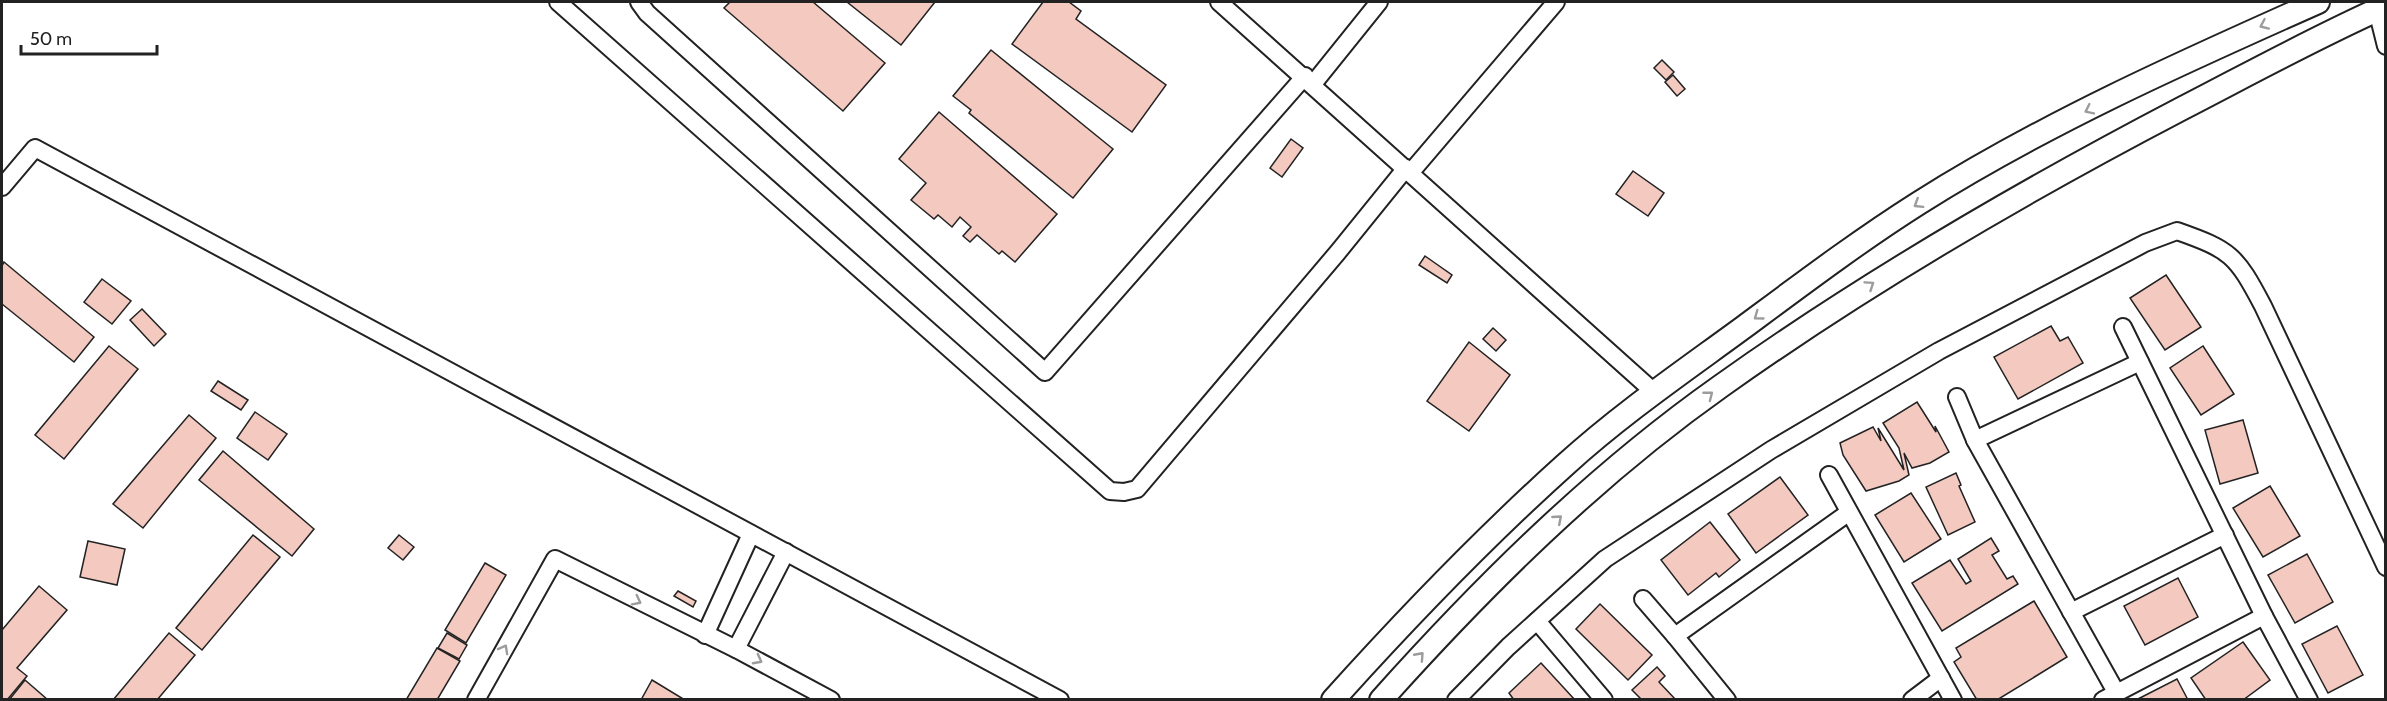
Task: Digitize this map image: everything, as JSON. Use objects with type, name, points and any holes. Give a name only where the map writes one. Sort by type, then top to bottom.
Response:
[{"type":"street","points":[[558,2],[1110,491],[1124,492],[1137,489],[1408,170],[1556,2]]},
{"type":"street","points":[[639,2],[647,13],[1045,372],[1379,2]]},
{"type":"street","points":[[1219,2],[1309,80],[1654,392]]},
{"type":"street","points":[[1333,699],[1385,642],[1565,465],[1654,392],[1851,248],[1920,202],[2044,132],[2223,44],[2318,2]]},
{"type":"street","points":[[1381,699],[1461,610],[1555,522],[1720,386],[1878,280],[2054,175],[2381,8],[2385,46]]},
{"type":"street","points":[[2,187],[35,148],[1060,699]]},
{"type":"street","points":[[1456,699],[1605,559],[1771,450],[1939,351],[2145,243],[2177,231],[2214,244],[2241,265],[2263,306],[2385,567]]},
{"type":"street","points":[[2123,327],[2305,698]]},
{"type":"street","points":[[1974,440],[2140,362]]},
{"type":"street","points":[[1957,397],[1974,440],[2071,612],[2110,696],[2264,616]]},
{"type":"street","points":[[1829,475],[1953,699]]},
{"type":"street","points":[[1675,636],[1848,513]]},
{"type":"street","points":[[705,635],[751,534]]},
{"type":"street","points":[[2071,612],[2225,535]]},
{"type":"street","points":[[736,649],[786,552]]},
{"type":"street","points":[[476,699],[555,559],[831,699]]},
{"type":"street","points":[[1643,599],[1727,699]]},
{"type":"street","points":[[1537,621],[1604,699]]},
{"type":"street","points":[[1912,699],[1941,678]]},
{"type":"building","points":[[730,2],[813,2],[885,63],[843,111],[724,8]]},
{"type":"building","points":[[847,2],[935,2],[901,45]]},
{"type":"building","points":[[1043,2],[1069,2],[1081,11],[1076,19],[1166,85],[1132,132],[1012,44]]},
{"type":"building","points":[[991,50],[1113,149],[1073,198],[969,113],[971,110],[953,96]]},
{"type":"building","points":[[1662,60],[1674,72],[1666,80],[1654,68]]},
{"type":"building","points":[[1673,75],[1685,89],[1677,96],[1665,82]]},
{"type":"building","points":[[939,112],[1057,214],[1015,262],[1002,251],[999,254],[977,235],[970,242],[963,236],[971,227],[960,217],[952,227],[938,215],[934,219],[911,200],[926,183],[899,159]]},
{"type":"building","points":[[1291,139],[1303,148],[1282,177],[1270,168]]},
{"type":"building","points":[[1633,171],[1664,193],[1648,216],[1616,194]]},
{"type":"building","points":[[1425,256],[1452,275],[1447,283],[1419,265]]},
{"type":"building","points":[[4,262],[94,337],[74,362],[2,304],[2,266]]},
{"type":"building","points":[[2166,275],[2201,327],[2165,350],[2130,298]]},
{"type":"building","points":[[102,279],[131,301],[112,324],[84,302]]},
{"type":"building","points":[[142,309],[166,334],[154,346],[130,320]]},
{"type":"building","points":[[2051,326],[2060,341],[2068,337],[2083,363],[2018,399],[1994,357]]},
{"type":"building","points":[[1493,328],[1506,340],[1496,351],[1483,339]]},
{"type":"building","points":[[1469,342],[1510,375],[1469,431],[1427,401]]},
{"type":"building","points":[[109,346],[138,369],[64,459],[35,435]]},
{"type":"building","points":[[2203,346],[2234,394],[2201,415],[2170,368]]},
{"type":"building","points":[[218,381],[248,400],[241,410],[211,391]]},
{"type":"building","points":[[1917,402],[1936,432],[1935,426],[1949,452],[1930,463],[1912,468],[1904,453],[1909,475],[1899,481],[1866,491],[1843,455],[1840,443],[1873,427],[1881,441],[1878,428],[1904,470],[1899,448],[1883,423]]},
{"type":"building","points":[[255,412],[287,434],[268,460],[237,438]]},
{"type":"building","points":[[189,415],[216,438],[143,528],[113,504]]},
{"type":"building","points":[[2243,420],[2258,473],[2220,484],[2205,430]]},
{"type":"building","points":[[223,451],[314,529],[292,556],[199,480]]},
{"type":"building","points":[[1956,473],[1961,485],[1959,486],[1975,522],[1948,535],[1926,487]]},
{"type":"building","points":[[1780,477],[1808,515],[1756,553],[1728,514]]},
{"type":"building","points":[[2270,486],[2300,536],[2263,557],[2233,508]]},
{"type":"building","points":[[1911,493],[1941,539],[1904,562],[1875,515]]},
{"type":"building","points":[[1710,522],[1740,560],[1719,577],[1716,573],[1688,595],[1661,560]]},
{"type":"building","points":[[253,535],[280,557],[202,650],[176,628]]},
{"type":"building","points":[[399,535],[414,547],[403,560],[388,548]]},
{"type":"building","points":[[1991,538],[1999,551],[1992,555],[2007,579],[2013,576],[2018,584],[1942,631],[1912,583],[1950,560],[1966,584],[1971,581],[1958,559]]},
{"type":"building","points":[[88,541],[125,549],[117,585],[80,577]]},
{"type":"building","points":[[2307,554],[2333,602],[2295,623],[2268,575]]},
{"type":"building","points":[[485,563],[506,575],[466,643],[445,630]]},
{"type":"building","points":[[2178,578],[2198,617],[2145,645],[2124,606]]},
{"type":"building","points":[[39,586],[67,610],[17,668],[27,676],[7,700],[2,700],[2,630]]},
{"type":"building","points":[[678,591],[696,601],[693,607],[674,596]]},
{"type":"building","points":[[2034,601],[2067,657],[1997,700],[1977,700],[1954,662],[1961,657],[1956,648]]},
{"type":"building","points":[[1600,604],[1652,655],[1628,680],[1576,629]]},
{"type":"building","points":[[2337,626],[2363,675],[2328,693],[2302,644]]},
{"type":"building","points":[[169,633],[195,655],[157,700],[113,700]]},
{"type":"building","points":[[447,633],[467,645],[459,659],[438,648]]},
{"type":"building","points":[[2243,642],[2270,680],[2243,700],[2206,700],[2191,678]]},
{"type":"building","points":[[437,648],[460,661],[437,700],[406,700]]},
{"type":"building","points":[[1541,663],[1575,700],[1514,700],[1509,693]]},
{"type":"building","points":[[1657,667],[1665,676],[1659,682],[1676,700],[1642,700],[1632,690]]},
{"type":"building","points":[[2177,679],[2188,700],[2136,700]]},
{"type":"building","points":[[25,680],[48,700],[9,700]]},
{"type":"building","points":[[652,680],[685,700],[641,700]]}]
